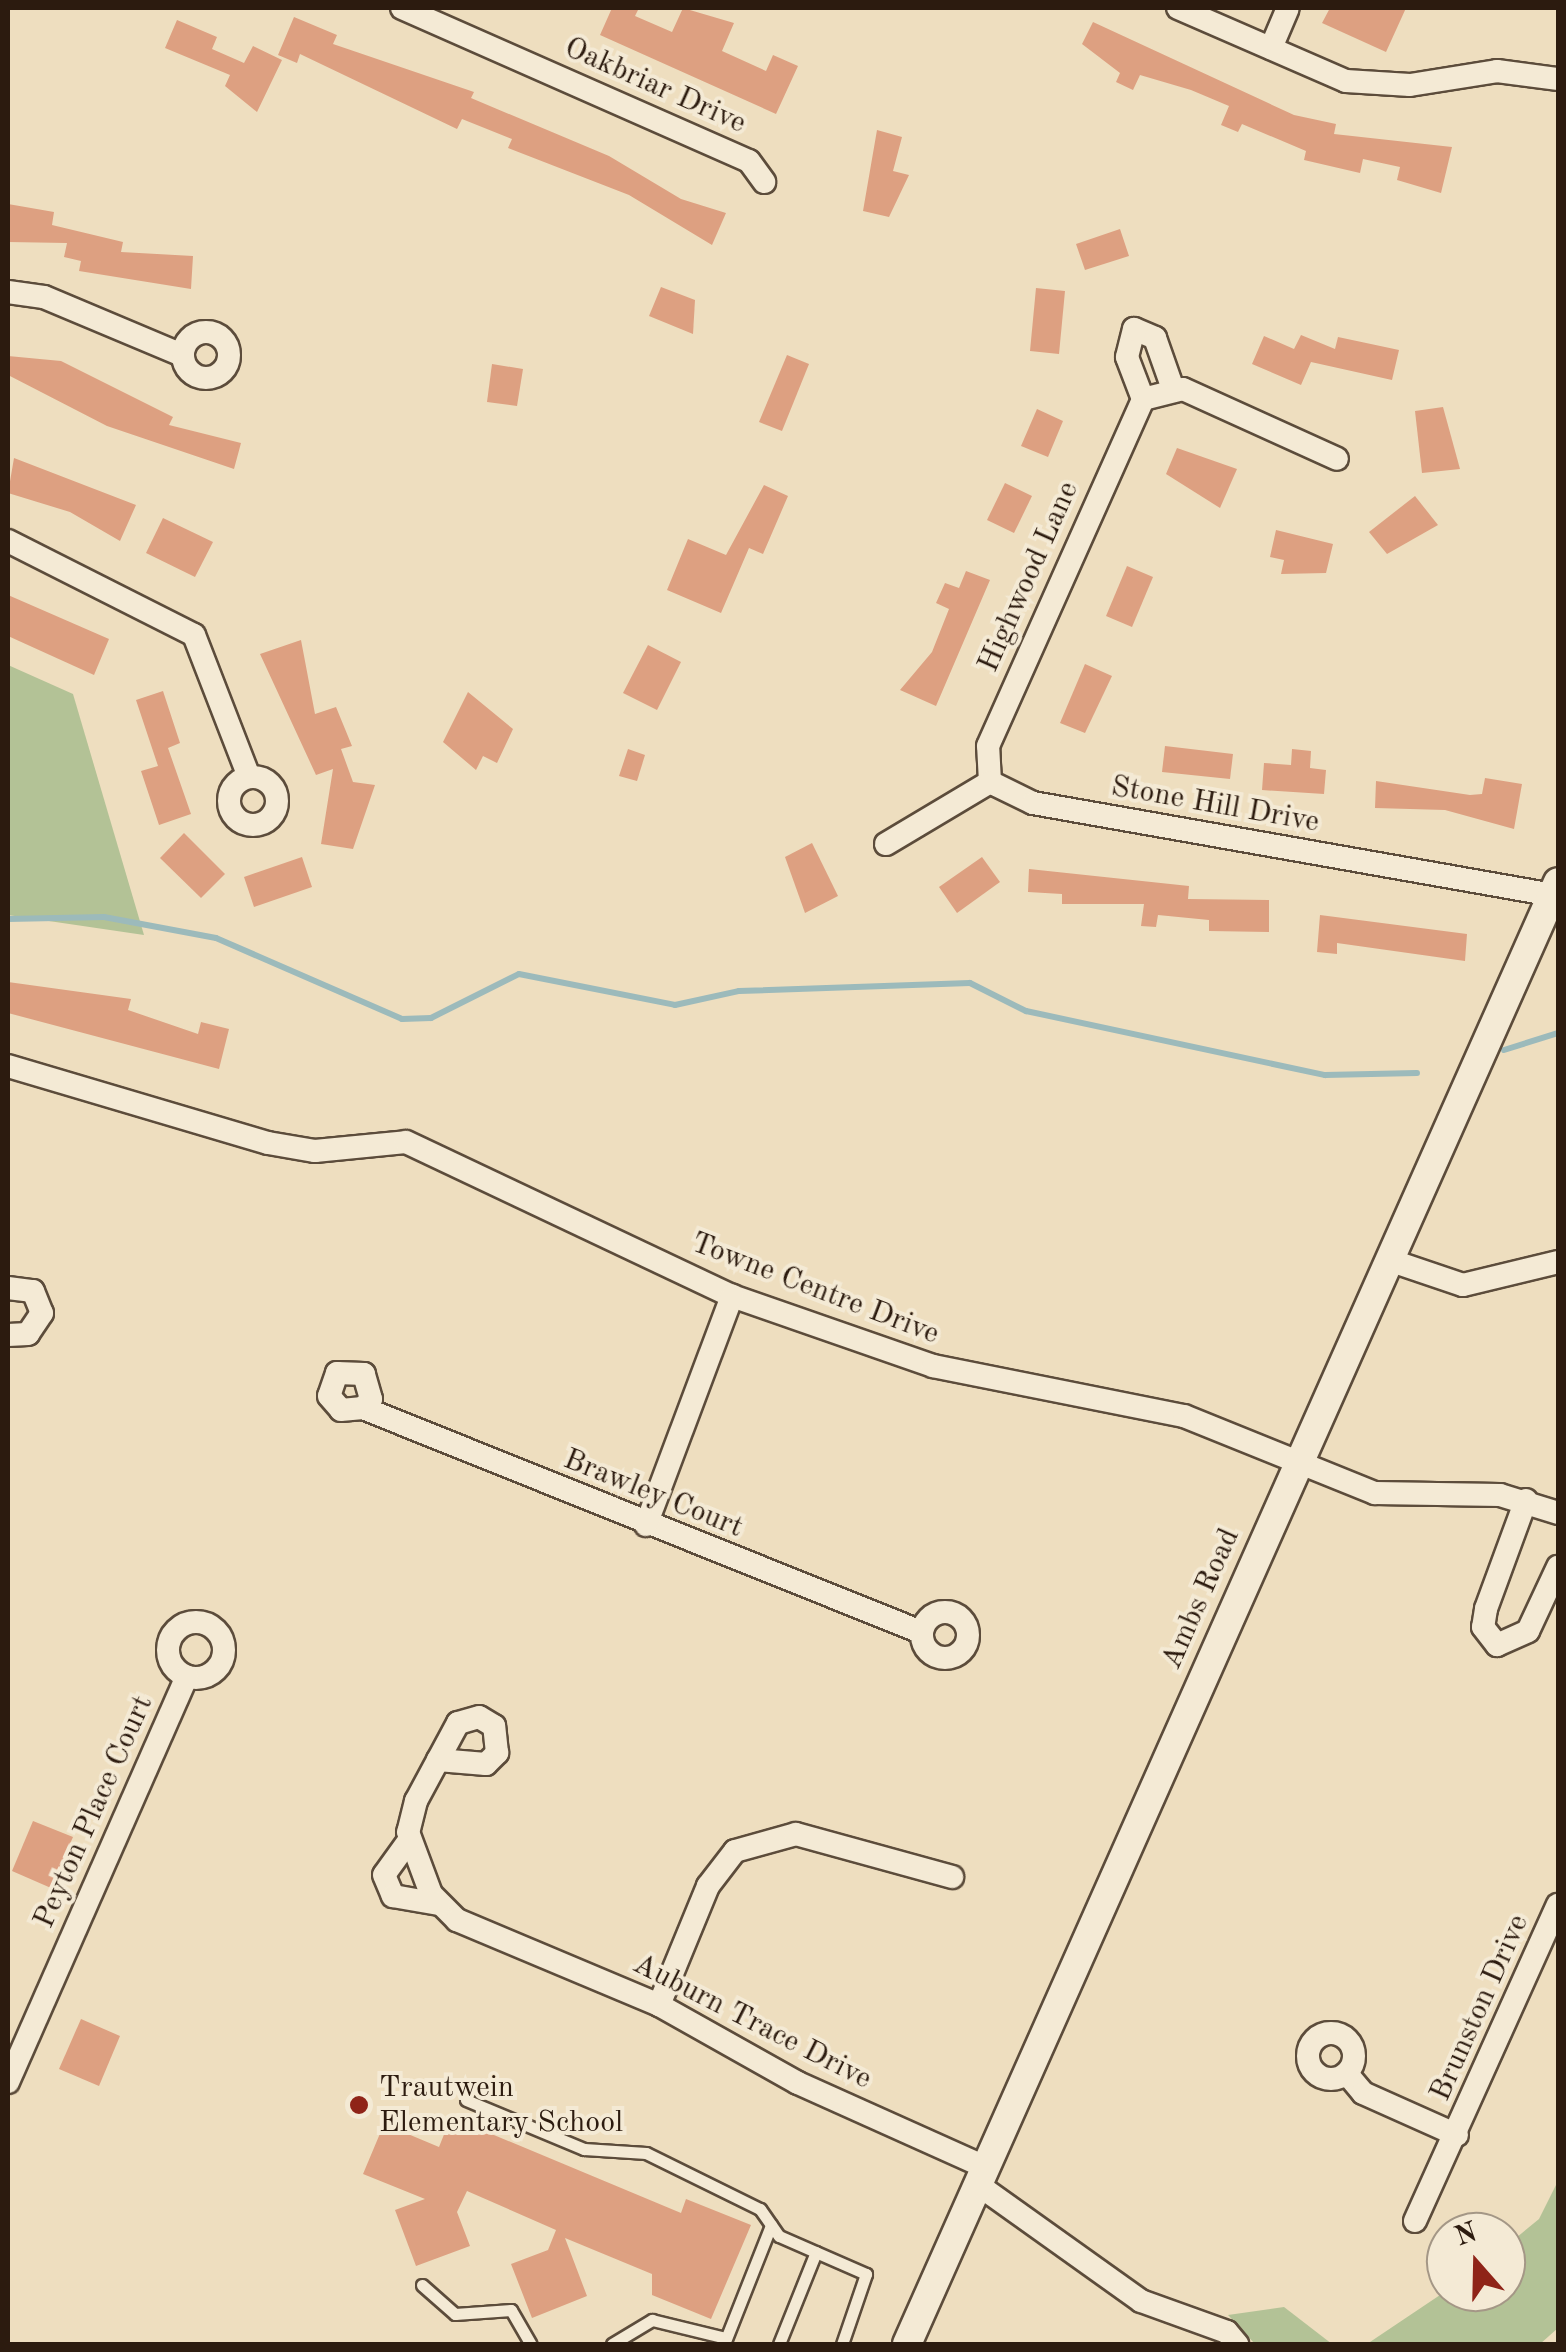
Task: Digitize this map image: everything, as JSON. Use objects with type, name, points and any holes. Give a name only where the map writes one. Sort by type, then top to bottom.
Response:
[{"type":"street","name":"Oakbriar Drive","points":[[402,8],[750,161],[764,182]]},
{"type":"street","points":[[1178,8],[1271,48],[1319,74],[1374,85],[1497,70],[1558,79]]},
{"type":"street","points":[[1271,48],[1288,8]]},
{"type":"street","points":[[8,292],[44,297],[182,354]]},
{"type":"street","name":"Highwood Lane","points":[[990,782],[988,746],[1158,393],[1337,459]]},
{"type":"street","points":[[8,541],[194,635],[250,778]]},
{"type":"street","points":[[886,844],[990,782]]},
{"type":"street","name":"Stone Hill Drive","points":[[990,782],[1032,803],[1556,889]]},
{"type":"street","name":"Ambs Road","points":[[907,2344],[1556,889]]},
{"type":"street","name":"Towne Centre Drive","points":[[8,1066],[268,1143],[315,1151],[406,1142],[732,1296],[933,1366],[1184,1416],[1375,1493],[1526,1500],[1558,1512]]},
{"type":"street","points":[[1389,1260],[1462,1285],[1558,1262]]},
{"type":"street","points":[[8,1288],[33,1291],[42,1313],[28,1334],[8,1335],[8,1348]]},
{"type":"street","points":[[646,1524],[732,1296]]},
{"type":"street","name":"Brawley Court","points":[[364,1408],[922,1632]]},
{"type":"street","points":[[1526,1500],[1486,1609],[1483,1627],[1497,1645],[1528,1631],[1558,1567]]},
{"type":"street","name":"Peyton Place Court","points":[[8,2082],[187,1677]]},
{"type":"street","name":"Auburn Trace Drive","points":[[438,1760],[410,1839],[384,1874],[393,1896],[439,1904],[659,2005],[798,2082],[981,2175],[1140,2301],[1227,2332],[1237,2344]]},
{"type":"street","points":[[659,2005],[708,1886],[735,1851],[796,1834],[952,1877]]},
{"type":"street","points":[[410,1839],[439,1904]]},
{"type":"street","name":"Brunston Drive","points":[[1415,2222],[1558,1904]]},
{"type":"street","name":"Brunston Drive","points":[[1348,2075],[1363,2093],[1456,2135]]},
{"type":"lane","points":[[466,2100],[584,2149],[646,2152],[760,2208],[771,2225],[868,2280],[842,2344]]},
{"type":"lane","points":[[612,2344],[652,2320],[725,2341],[771,2225]]},
{"type":"lane","points":[[779,2344],[816,2252]]},
{"type":"lane","points":[[422,2285],[454,2314],[511,2310],[530,2344]]},
{"type":"green space","points":[[8,665],[73,694],[144,935],[8,915]]},
{"type":"green space","points":[[1558,2181],[1558,2328],[1540,2344],[1367,2344],[1426,2304],[1426,2312],[1526,2312],[1526,2230],[1539,2219]]},
{"type":"green space","points":[[1284,2307],[1332,2344],[1255,2344],[1228,2315]]},
{"type":"building","points":[[612,8],[639,8],[635,16],[672,32],[683,8],[734,23],[722,51],[766,71],[773,55],[798,66],[776,114],[600,35]]},
{"type":"building","points":[[1330,8],[1406,8],[1386,52],[1322,23]]},
{"type":"building","points":[[294,17],[337,35],[333,44],[474,92],[471,98],[609,156],[681,199],[726,213],[712,245],[629,195],[508,148],[512,139],[462,119],[457,129],[300,54],[297,63],[278,55]]},
{"type":"building","points":[[177,20],[217,37],[212,49],[244,63],[253,46],[282,60],[257,112],[225,86],[230,75],[165,48]]},
{"type":"building","points":[[1093,22],[1294,115],[1336,124],[1334,134],[1452,147],[1441,193],[1397,180],[1400,167],[1363,159],[1360,173],[1304,160],[1306,151],[1242,124],[1238,132],[1221,125],[1229,106],[1191,90],[1140,75],[1133,90],[1116,82],[1120,73],[1082,44]]},
{"type":"building","points":[[877,130],[902,137],[893,171],[909,175],[889,217],[863,211]]},
{"type":"building","points":[[8,204],[54,212],[52,225],[123,242],[121,252],[193,256],[191,289],[79,271],[81,261],[64,257],[67,243],[8,242]]},
{"type":"building","points":[[1120,229],[1129,256],[1085,270],[1076,244]]},
{"type":"building","points":[[661,287],[695,300],[693,334],[649,316]]},
{"type":"building","points":[[1036,288],[1065,291],[1059,354],[1030,351]]},
{"type":"building","points":[[1301,335],[1335,349],[1338,337],[1399,350],[1392,380],[1311,362],[1301,385],[1252,364],[1264,336],[1294,349]]},
{"type":"building","points":[[787,355],[809,364],[782,431],[759,422]]},
{"type":"building","points":[[8,356],[61,361],[173,417],[169,425],[241,443],[234,469],[107,426],[8,375]]},
{"type":"building","points":[[492,364],[523,369],[517,406],[487,402]]},
{"type":"building","points":[[1443,407],[1460,469],[1422,473],[1415,411]]},
{"type":"building","points":[[1037,409],[1063,421],[1048,457],[1021,446]]},
{"type":"building","points":[[1177,448],[1237,469],[1220,508],[1166,474]]},
{"type":"building","points":[[14,458],[136,505],[120,541],[70,512],[8,493]]},
{"type":"building","points":[[1005,483],[1032,496],[1014,533],[987,520]]},
{"type":"building","points":[[764,485],[788,496],[763,554],[749,548],[721,613],[667,590],[688,539],[726,555]]},
{"type":"building","points":[[1415,496],[1438,525],[1387,554],[1369,532]]},
{"type":"building","points":[[163,518],[213,542],[195,577],[146,553]]},
{"type":"building","points":[[1276,530],[1333,544],[1326,573],[1281,574],[1284,560],[1270,557]]},
{"type":"building","points":[[1127,566],[1153,577],[1132,627],[1106,616]]},
{"type":"building","points":[[966,571],[990,580],[936,706],[900,690],[932,652],[949,609],[936,603],[945,583],[959,588]]},
{"type":"building","points":[[8,595],[109,639],[94,675],[8,636]]},
{"type":"building","points":[[301,640],[315,714],[336,707],[352,746],[341,749],[353,782],[375,785],[353,849],[321,844],[333,769],[316,775],[260,654]]},
{"type":"building","points":[[648,645],[681,662],[657,710],[623,693]]},
{"type":"building","points":[[1085,664],[1112,676],[1085,733],[1060,723]]},
{"type":"building","points":[[163,691],[180,743],[168,748],[191,814],[159,825],[141,771],[158,766],[136,700]]},
{"type":"building","points":[[468,692],[513,729],[497,763],[483,756],[476,770],[443,742]]},
{"type":"building","points":[[1165,746],[1233,754],[1230,779],[1162,772]]},
{"type":"building","points":[[628,749],[645,755],[637,781],[619,776]]},
{"type":"building","points":[[1292,749],[1311,751],[1310,768],[1326,770],[1324,794],[1262,790],[1264,763],[1291,765]]},
{"type":"building","points":[[1485,778],[1522,784],[1514,829],[1445,810],[1375,808],[1376,781],[1470,795],[1482,794]]},
{"type":"building","points":[[184,833],[225,874],[201,898],[160,858]]},
{"type":"building","points":[[812,843],[838,896],[805,913],[785,857]]},
{"type":"building","points":[[302,857],[312,887],[254,907],[244,877]]},
{"type":"building","points":[[982,857],[1000,882],[957,913],[939,887]]},
{"type":"building","points":[[1029,869],[1189,886],[1188,899],[1269,900],[1269,932],[1209,931],[1209,920],[1158,915],[1156,927],[1141,926],[1144,904],[1062,904],[1062,894],[1028,892]]},
{"type":"building","points":[[1320,915],[1467,934],[1465,961],[1337,943],[1337,954],[1317,952]]},
{"type":"building","points":[[8,982],[131,999],[128,1010],[198,1034],[201,1022],[229,1029],[219,1069],[8,1013]]},
{"type":"building","points":[[33,1821],[73,1837],[51,1888],[12,1871]]},
{"type":"building","points":[[81,2019],[120,2036],[99,2086],[59,2069]]},
{"type":"building","points":[[451,2117],[681,2213],[686,2199],[751,2225],[711,2319],[652,2295],[652,2274],[565,2238],[587,2296],[532,2318],[511,2264],[548,2250],[556,2230],[467,2191],[457,2212],[470,2246],[416,2266],[395,2210],[425,2199],[363,2174],[384,2124],[439,2147]]},
{"type":"waterway","points":[[8,919],[104,917],[216,938],[402,1019],[431,1018],[519,974],[675,1005],[739,991],[970,983],[1026,1011],[1325,1075],[1417,1073]]},
{"type":"waterway","points":[[1504,1050],[1558,1033]]},
{"type":"place","name":"Trautwein Elementary School","points":[[359,2105]]}]
